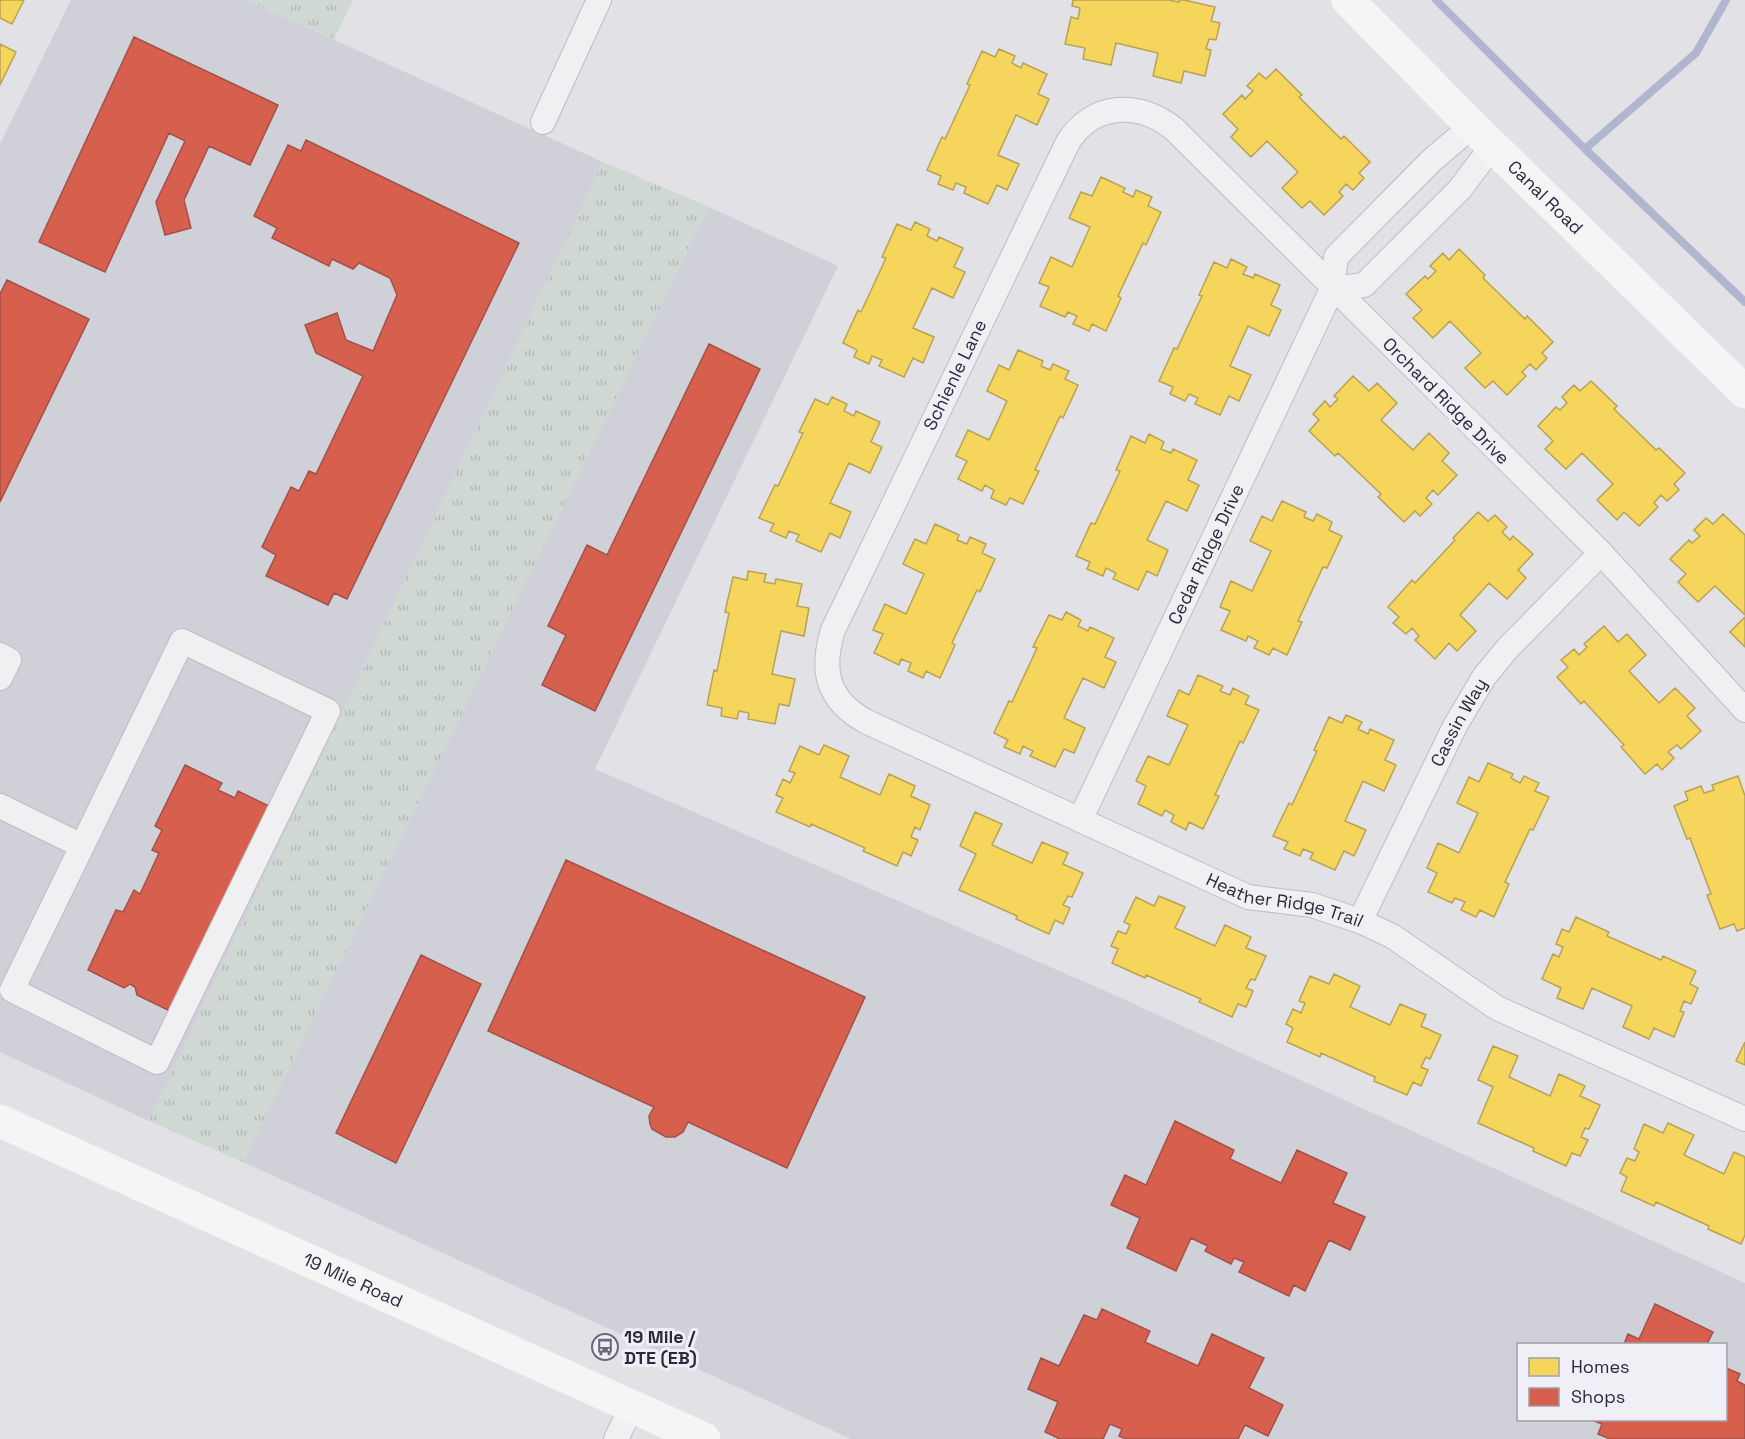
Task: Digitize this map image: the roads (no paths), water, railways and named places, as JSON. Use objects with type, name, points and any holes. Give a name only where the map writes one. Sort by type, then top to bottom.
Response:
[{"type":"street","points":[[543,122],[599,0]]},
{"type":"street","name":"Canal Road","points":[[1348,0],[1482,135],[1745,392]]},
{"type":"street","name":"Orchard Ridge Drive","points":[[1132,110],[1153,115],[1174,129],[1332,289],[1601,553],[1745,710]]},
{"type":"street","name":"Schienle Lane","points":[[830,682],[826,661],[834,630],[1068,141],[1075,131],[1092,118],[1109,111],[1132,110]]},
{"type":"street","points":[[1332,289],[1364,285],[1460,189],[1482,135]]},
{"type":"street","name":"Cedar Ridge Drive","points":[[1080,820],[1332,289],[1336,257],[1432,160],[1482,135]]},
{"type":"street","name":"Cassin Way","points":[[1360,921],[1455,726],[1484,677],[1507,649],[1601,553]]},
{"type":"street","points":[[182,641],[328,711],[157,1062],[12,990],[82,846],[182,641]]},
{"type":"street","points":[[0,655],[9,660],[0,678]]},
{"type":"street","name":"Heather Ridge Trail","points":[[830,682],[840,703],[852,714],[1248,897],[1312,905],[1360,921],[1392,936],[1497,1008],[1745,1119]]},
{"type":"street","points":[[0,806],[82,846]]},
{"type":"street","name":"19 Mile Road","points":[[0,1121],[632,1406],[685,1435]]},
{"type":"street","points":[[616,1439],[632,1406]]},
{"type":"waterway","points":[[1436,0],[1585,149],[1745,302]]},
{"type":"waterway","points":[[1585,149],[1696,53],[1726,0]]},
{"type":"place","name":"19 Mile / DTE (EB)","points":[[605,1347]]}]
